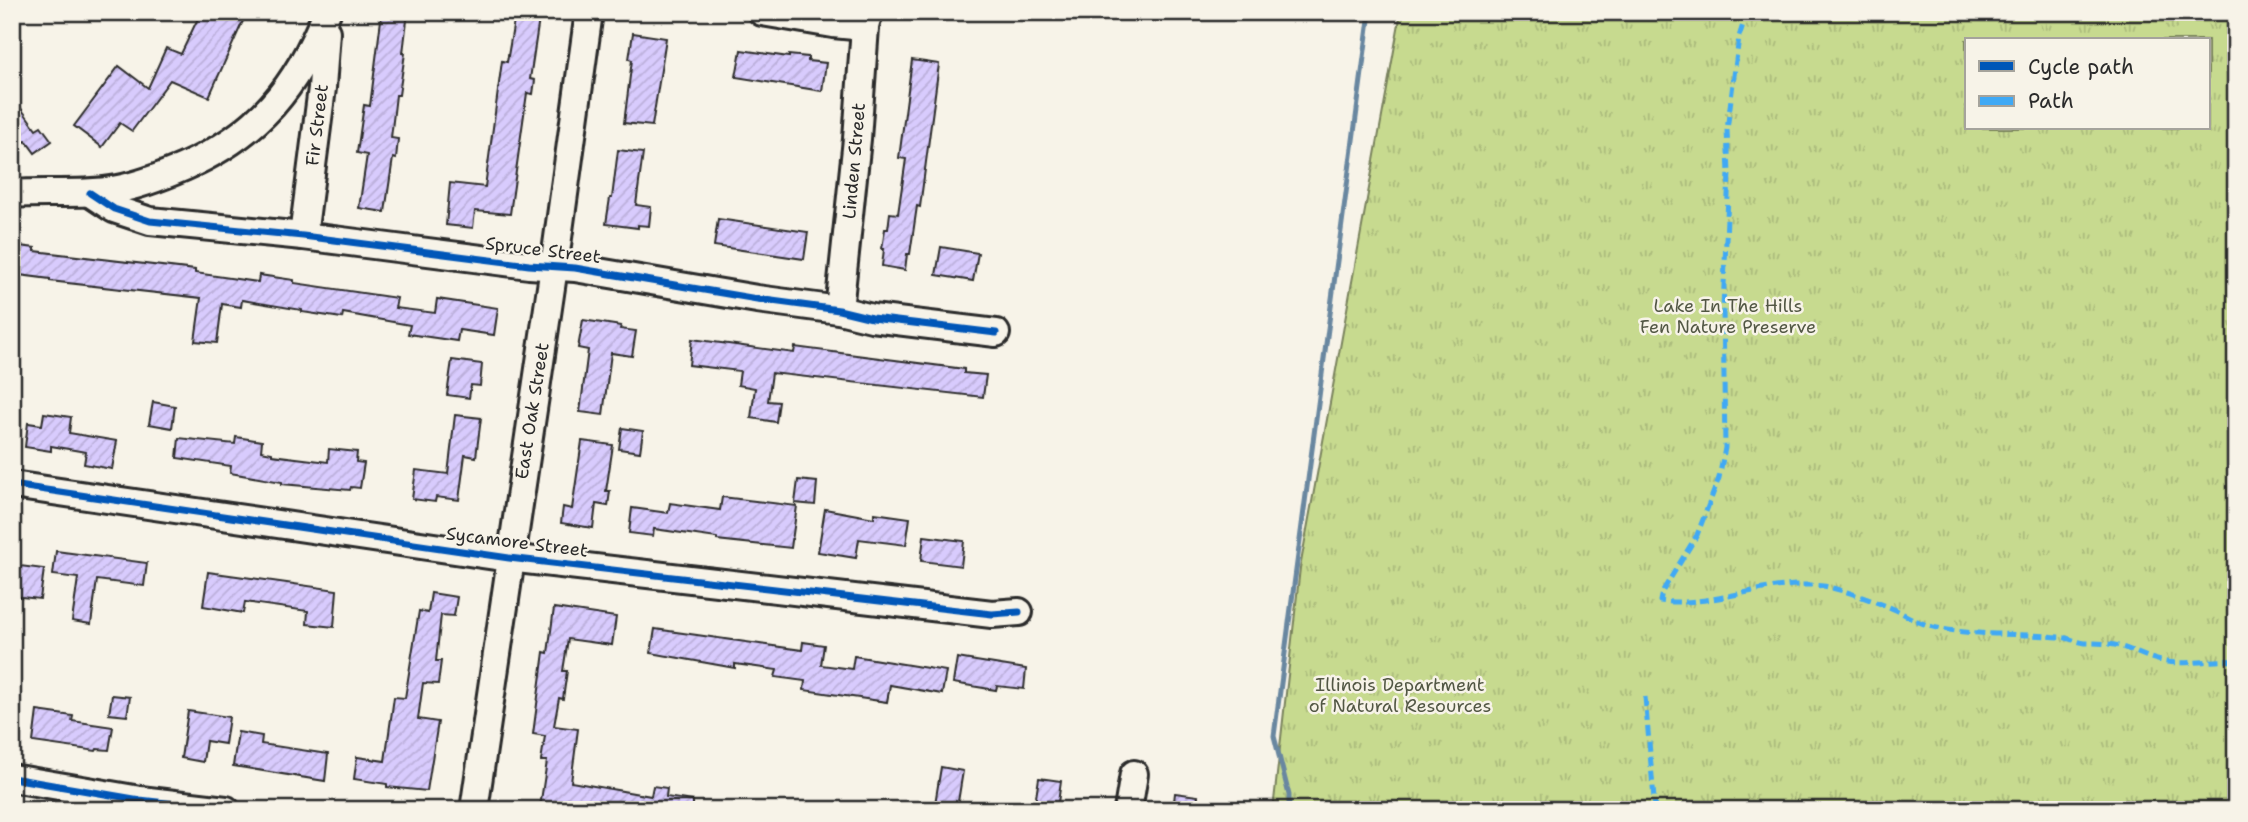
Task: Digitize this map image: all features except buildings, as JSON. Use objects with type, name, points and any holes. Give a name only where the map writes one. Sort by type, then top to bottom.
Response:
[{"type":"street","points":[[12,194],[90,193],[120,189],[157,179],[217,152],[271,108],[299,72],[327,12]]},
{"type":"street","name":"Fir Street","points":[[303,236],[322,88],[327,12]]},
{"type":"street","name":"East Oak Street","points":[[474,810],[589,12]]},
{"type":"street","points":[[762,12],[833,24],[867,20]]},
{"type":"street","name":"Linden Street","points":[[839,310],[867,20]]},
{"type":"street","name":"Spruce Street","points":[[90,193],[114,209],[150,221],[303,236],[554,267],[839,310],[872,318],[996,333]]},
{"type":"street","name":"Sycamore Street","points":[[12,485],[509,558],[992,614],[1019,612]]},
{"type":"street","points":[[1128,810],[1134,774]]},
{"type":"street","points":[[12,778],[140,800],[226,810]]},
{"type":"green space","name":"Lake In The Hills Fen Nature Preserve","points":[[1401,12],[2236,12],[2236,810],[1273,810],[1300,568]]},
{"type":"waterway","points":[[1289,810],[1289,795],[1274,736],[1370,12]]},
{"type":"marked path","points":[[1747,12],[1739,37],[1727,130],[1729,173],[1723,308],[1725,448],[1719,478],[1697,535],[1662,592],[1660,601],[1701,601],[1781,586],[1823,586],[1872,600],[1937,628],[2062,637],[2085,643],[2122,647],[2167,662],[2236,661]]},
{"type":"marked path","points":[[1645,697],[1655,810]]},
{"type":"cycle path","points":[[90,193],[114,209],[150,221],[575,268],[839,310],[872,318],[996,333]]},
{"type":"cycle path","points":[[12,485],[509,558],[992,614],[1019,612]]},
{"type":"cycle path","points":[[12,778],[140,800],[226,810]]},
{"type":"park label","name":"Illinois Department of Natural Resources","points":[[1400,695]]}]
